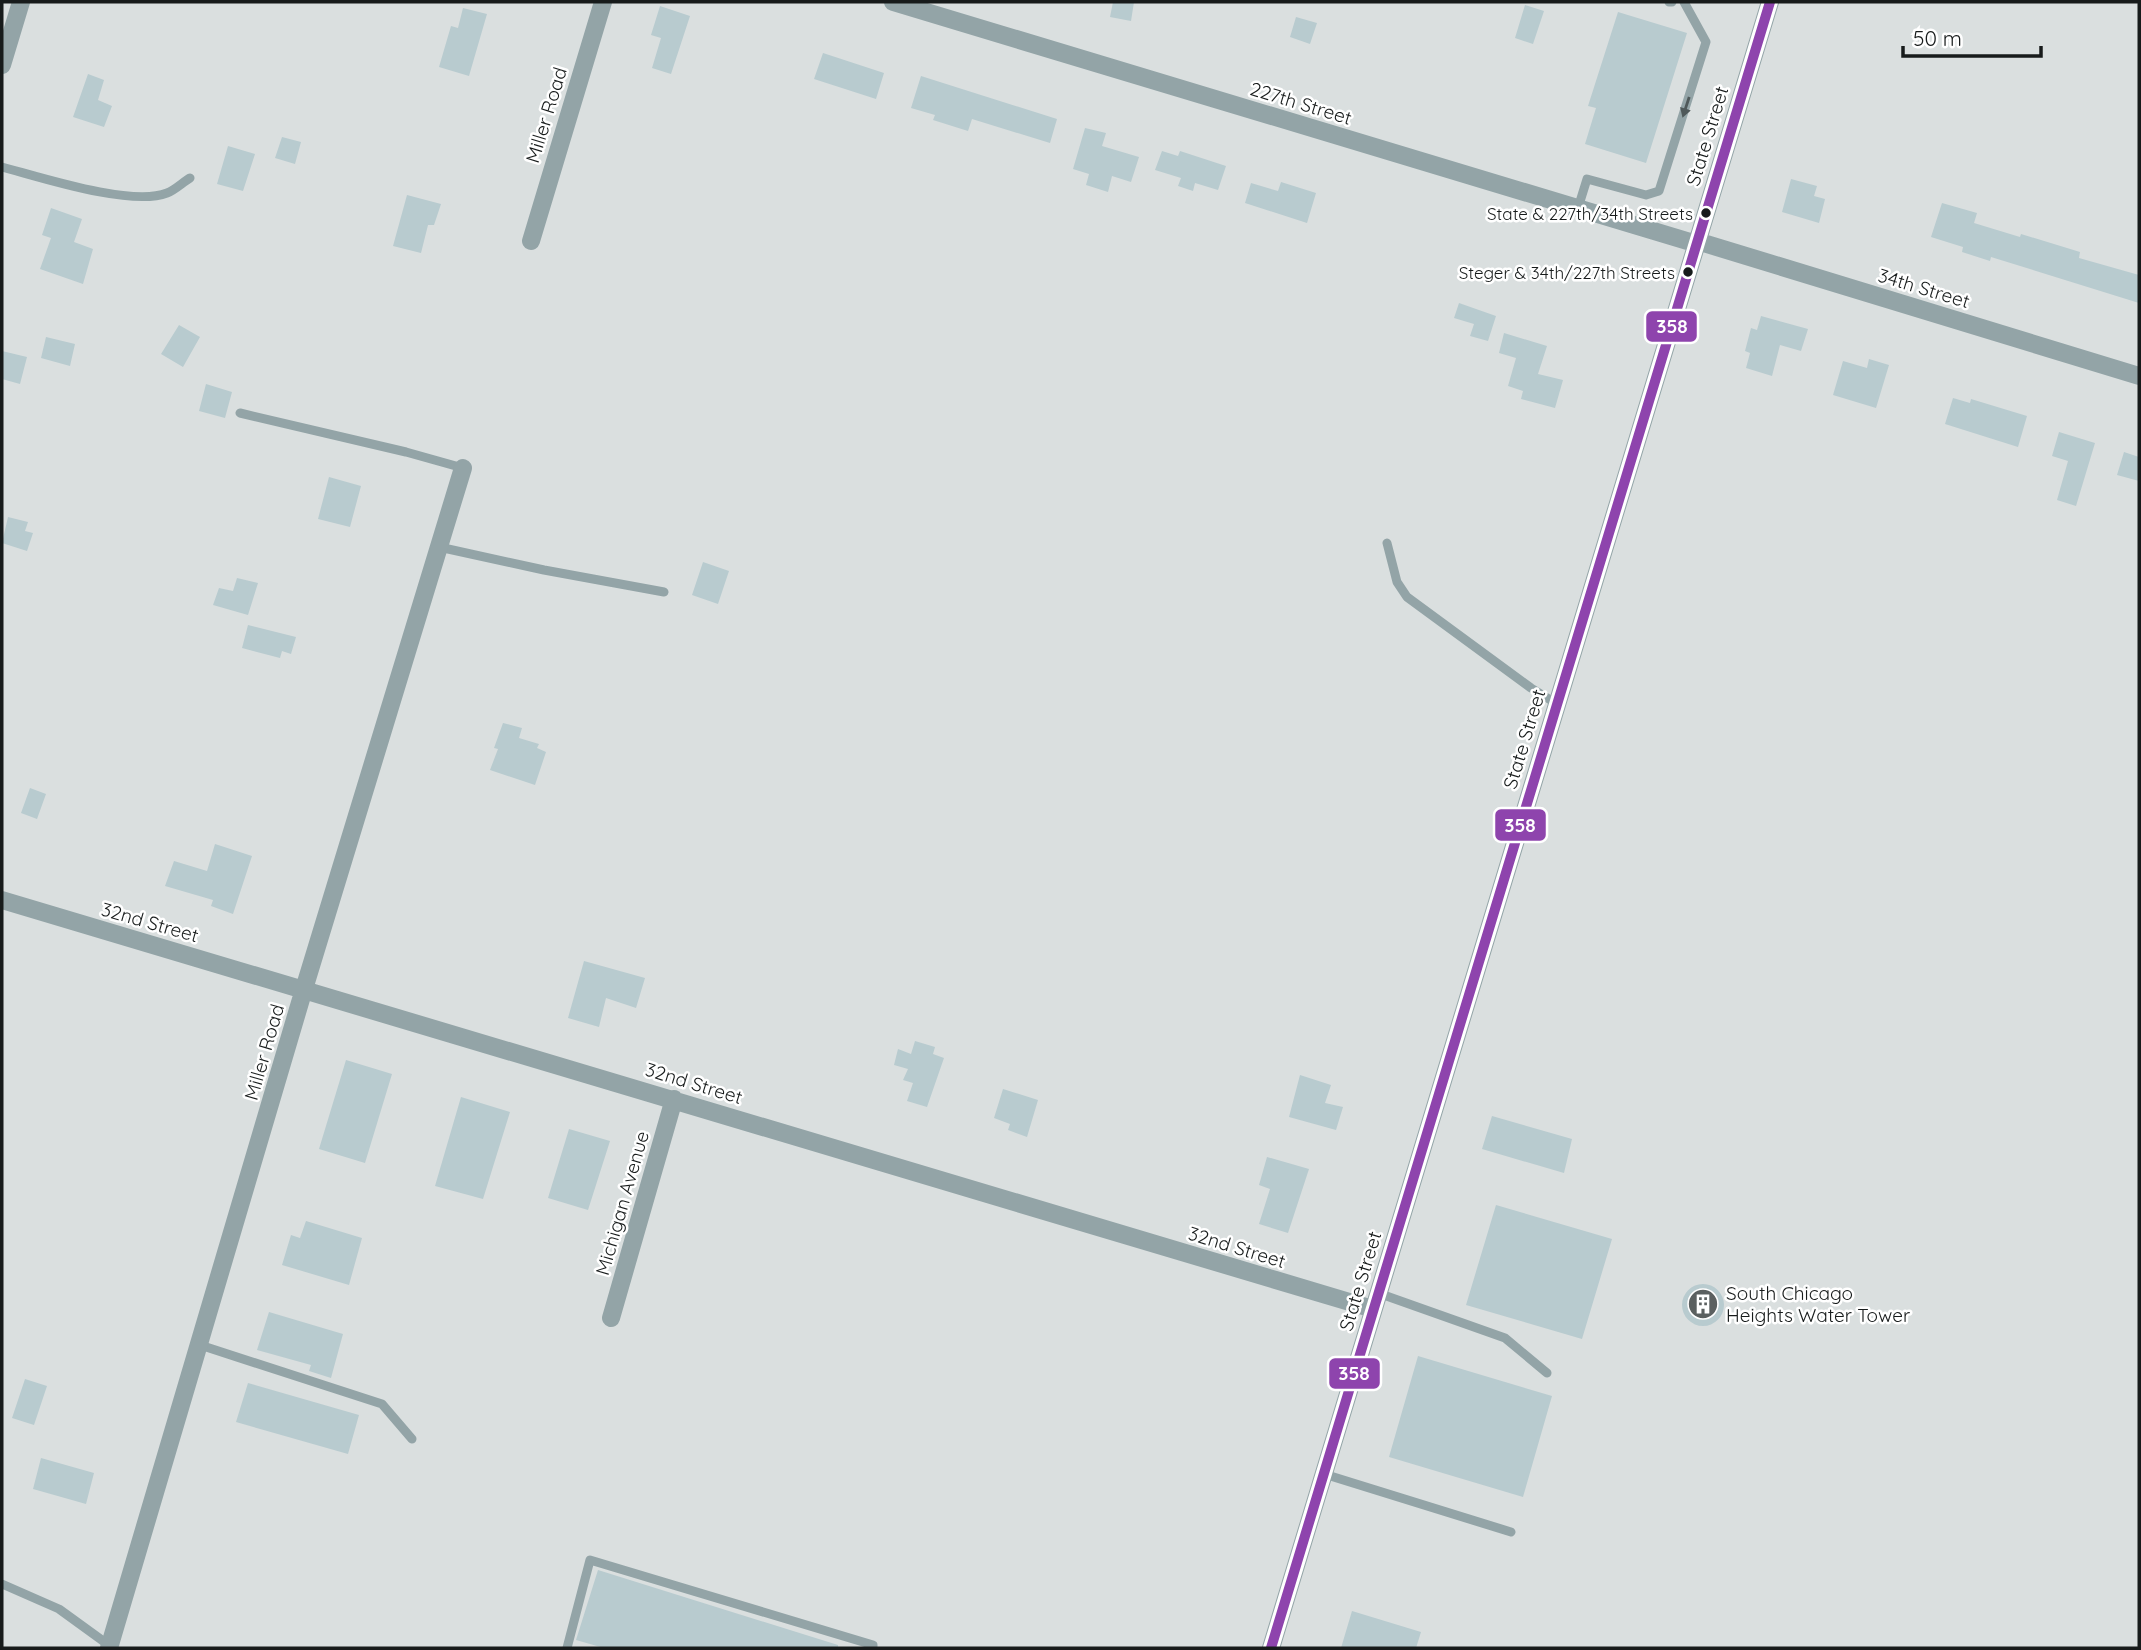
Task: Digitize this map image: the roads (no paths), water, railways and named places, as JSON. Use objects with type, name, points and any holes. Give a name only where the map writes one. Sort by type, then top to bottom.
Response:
[{"type":"street","points":[[2,65],[21,2]]},
{"type":"street","name":"Miller Road","points":[[531,241],[603,2]]},
{"type":"street","name":"227th Street","points":[[893,2],[1697,242]]},
{"type":"street","name":"State Street","points":[[1271,1648],[1770,2]]},
{"type":"street","name":"34th Street","points":[[1697,242],[2139,376]]},
{"type":"street","name":"Miller Road","points":[[109,1647],[304,989],[463,468]]},
{"type":"street","name":"32nd Street","points":[[2,900],[674,1099],[1376,1301]]},
{"type":"street","name":"Michigan Avenue","points":[[611,1318],[674,1099]]},
{"type":"lane","points":[[1578,208],[1587,179],[1646,195],[1658,191],[1706,42],[1684,2]]},
{"type":"lane","points":[[2,167],[72,186],[131,197],[167,193],[190,178]]},
{"type":"lane","points":[[240,413],[463,468]]},
{"type":"lane","points":[[1387,543],[1397,582],[1407,597],[1557,704]]},
{"type":"lane","points":[[439,547],[664,592]]},
{"type":"lane","points":[[1376,1301],[1505,1338],[1547,1373]]},
{"type":"lane","points":[[200,1345],[382,1404],[412,1438]]},
{"type":"lane","points":[[1324,1474],[1511,1532]]},
{"type":"lane","points":[[569,1648],[590,1560],[873,1645],[873,1648]]},
{"type":"lane","points":[[2,1584],[59,1609],[109,1647]]},
{"type":"place","name":"State & 227th/34th Streets","points":[[1706,213]]},
{"type":"place","name":"Steger & 34th/227th Streets","points":[[1688,272]]},
{"type":"place","name":"South Chicago Heights Water Tower","points":[[1703,1304]]}]
